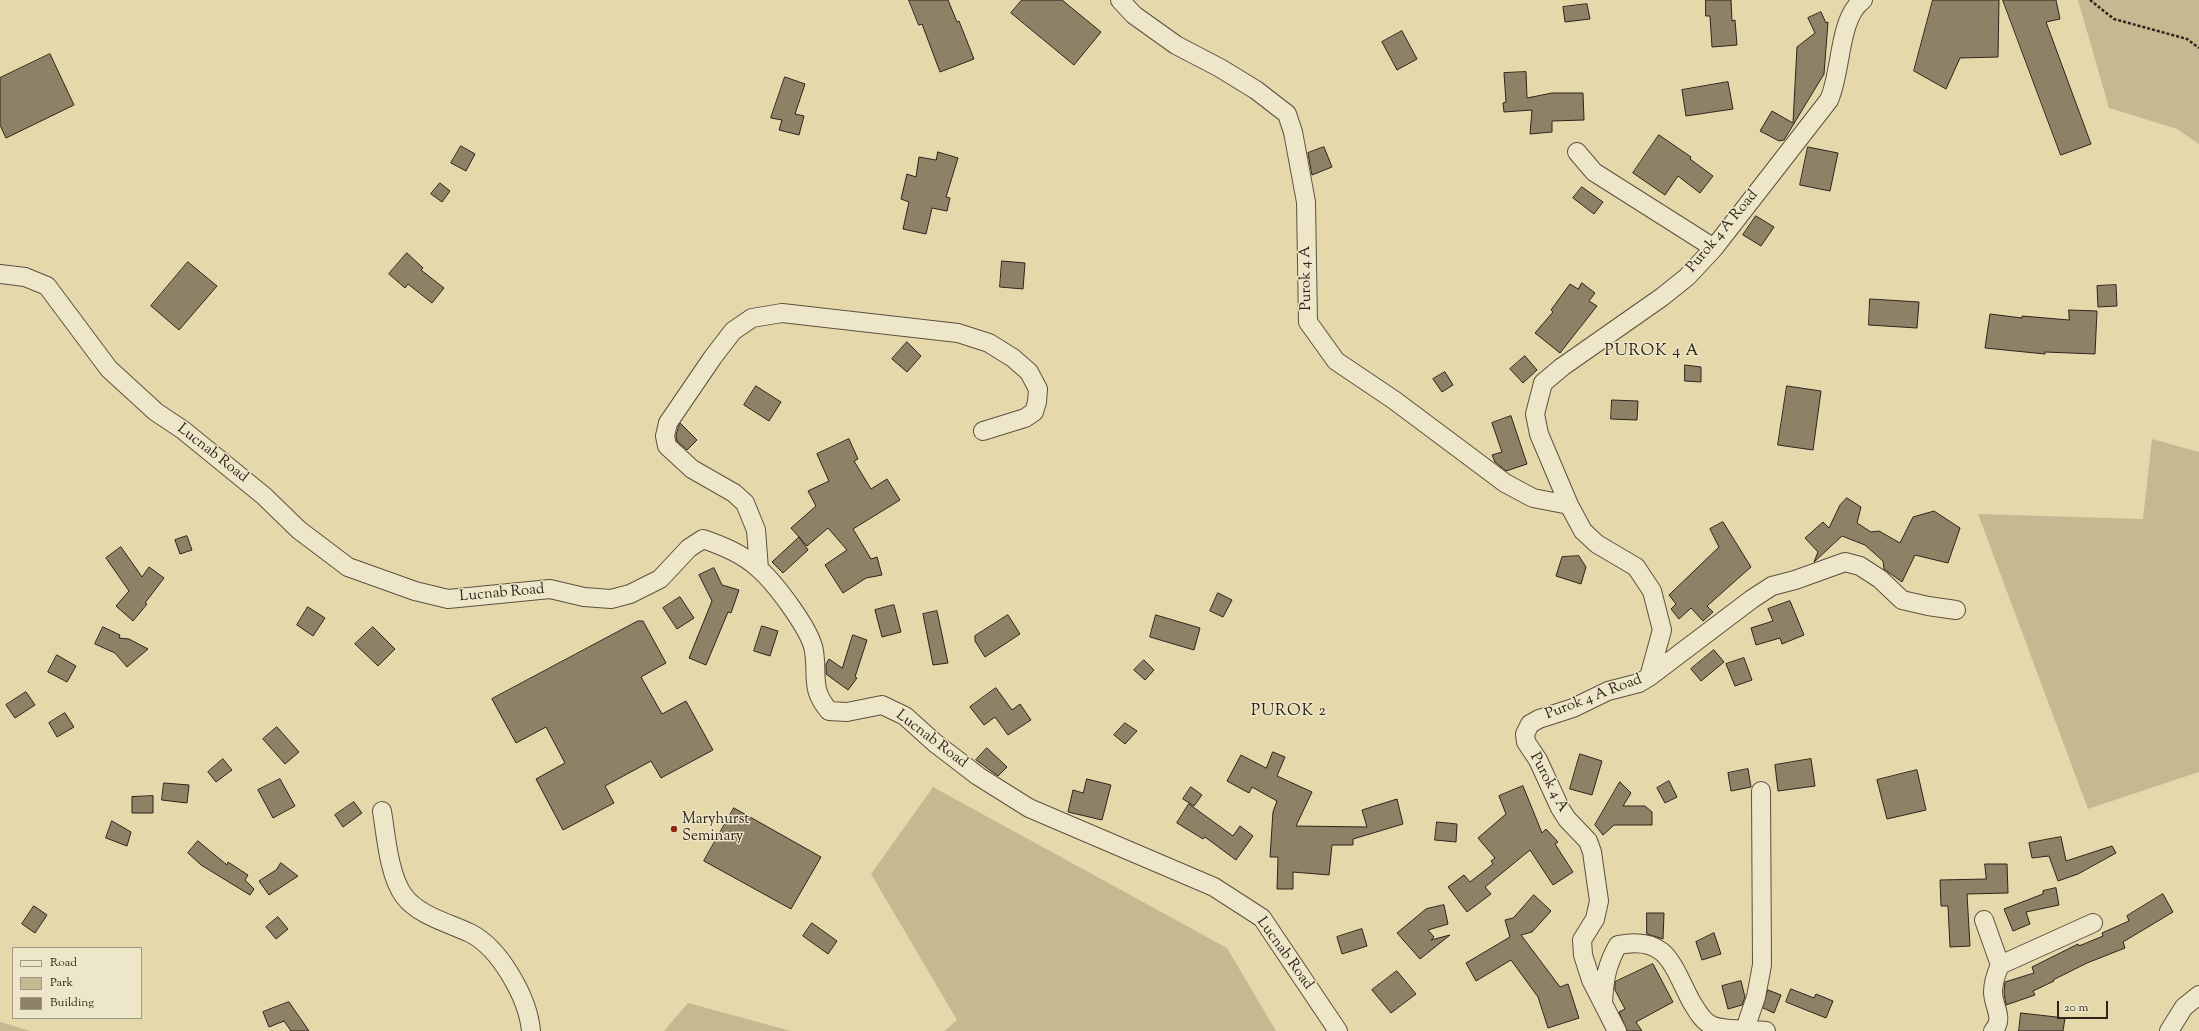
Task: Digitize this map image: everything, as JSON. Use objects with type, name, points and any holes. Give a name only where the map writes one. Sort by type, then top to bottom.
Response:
[{"type":"street","name":"Purok 4 A","points":[[1120,0],[1134,15],[1176,45],[1220,68],[1256,90],[1287,114],[1293,132],[1306,202],[1308,322],[1336,361],[1394,400],[1505,483],[1533,498],[1569,505]]},
{"type":"street","name":"Purok 4 A Road","points":[[1842,0],[1845,32]]},
{"type":"street","name":"Purok 4 A Road","points":[[1539,719],[1573,708],[1608,691],[1639,683],[1649,676],[1662,630],[1652,591],[1636,567],[1597,544],[1583,530],[1569,505],[1539,434],[1535,414],[1544,383],[1562,367],[1662,297],[1687,276],[1714,248],[1829,100],[1836,86],[1845,32],[1855,6],[1863,0]]},
{"type":"street","points":[[1577,152],[1594,172],[1714,248]]},
{"type":"street","name":"Lucnab Road","points":[[0,274],[24,277],[47,286],[110,369],[156,412],[264,496],[299,530],[348,566],[415,591],[448,599],[550,589],[584,597],[612,599],[630,594],[660,579],[689,548],[703,539],[722,546],[759,569],[804,627],[814,650],[815,675],[819,699],[830,711],[847,712],[882,705],[905,716],[935,743],[978,776],[1029,808],[1214,887],[1262,918],[1338,1031]]},
{"type":"street","points":[[759,569],[756,530],[744,503],[734,493],[692,470],[667,446],[665,436],[668,423],[713,357],[733,331],[752,318],[782,313],[958,333],[989,343],[1013,358],[1029,372],[1038,389],[1037,402],[1034,412],[1025,418],[983,431]]},
{"type":"street","points":[[1649,676],[1752,599],[1772,586],[1795,580],[1845,562],[1860,566],[1880,580],[1902,600],[1956,610]]},
{"type":"street","name":"Purok 4 A","points":[[1539,719],[1530,724],[1525,734],[1526,742],[1538,760],[1560,808],[1567,819],[1588,841],[1592,852],[1599,901],[1594,919],[1582,940],[1583,955],[1591,980],[1603,1003]]},
{"type":"street","points":[[1745,1029],[1756,997],[1762,964],[1761,791]]},
{"type":"street","points":[[382,811],[389,857],[404,896],[422,911],[479,938],[495,954],[516,983],[525,1003],[531,1031]]},
{"type":"street","points":[[1984,920],[2000,965]]},
{"type":"street","points":[[1993,1031],[1997,1026],[1998,1015],[1992,994],[1994,979],[2000,965],[2093,923]]},
{"type":"street","points":[[1617,1031],[1603,1003],[1604,978],[1609,961],[1618,945],[1641,942],[1651,945],[1664,952],[1697,1012],[1710,1025],[1724,1029],[1766,1031]]},
{"type":"street","points":[[2169,1031],[2184,1007],[2199,995]]},
{"type":"path","points":[[2090,0],[2114,19],[2187,39],[2199,48]]},
{"type":"green space","points":[[2078,0],[2199,0],[2199,144],[2177,129],[2109,108]]},
{"type":"green space","points":[[2152,439],[2199,452],[2199,772],[2088,809],[1978,514],[2143,519]]},
{"type":"green space","points":[[933,787],[1227,948],[1276,1031],[944,1031],[957,1020],[871,874]]},
{"type":"green space","points":[[688,1003],[791,1031],[664,1031]]},
{"type":"green space","points":[[0,1022],[31,1031],[0,1031]]},
{"type":"building","points":[[909,0],[948,0],[957,22],[959,21],[974,59],[940,72],[922,24],[919,25]]},
{"type":"building","points":[[1022,0],[1062,0],[1101,32],[1074,65],[1011,13]]},
{"type":"building","points":[[1706,0],[1731,0],[1732,21],[1735,20],[1737,45],[1712,47],[1710,16],[1706,16]]},
{"type":"building","points":[[1933,0],[1999,0],[1998,57],[1960,58],[1946,89],[1914,71]]},
{"type":"building","points":[[2003,0],[2056,0],[2060,19],[2046,22],[2091,144],[2061,155]]},
{"type":"building","points":[[1587,4],[1590,19],[1565,22],[1563,7]]},
{"type":"building","points":[[1821,12],[1826,23],[1828,22],[1824,74],[1784,140],[1779,141],[1760,131],[1772,111],[1793,123],[1797,47],[1815,33],[1808,18]]},
{"type":"building","points":[[1402,31],[1417,59],[1397,70],[1382,42]]},
{"type":"building","points":[[50,54],[74,105],[6,138],[0,125],[0,78]]},
{"type":"building","points":[[1526,72],[1527,98],[1552,93],[1583,93],[1584,120],[1552,121],[1552,132],[1530,134],[1532,110],[1504,112],[1503,103],[1506,102],[1504,73]]},
{"type":"building","points":[[785,77],[805,84],[795,114],[804,116],[799,135],[779,130],[782,120],[771,118]]},
{"type":"building","points":[[1728,82],[1733,109],[1686,116],[1682,90]]},
{"type":"building","points":[[1659,135],[1691,157],[1690,159],[1713,176],[1700,193],[1678,176],[1665,195],[1633,173]]},
{"type":"building","points":[[461,146],[475,154],[466,171],[451,163]]},
{"type":"building","points":[[1324,147],[1332,167],[1312,175],[1308,153]]},
{"type":"building","points":[[1808,147],[1838,153],[1830,191],[1800,185]]},
{"type":"building","points":[[938,152],[958,158],[946,197],[950,198],[947,211],[932,208],[926,234],[903,229],[909,202],[901,199],[907,174],[916,177],[919,157],[936,160]]},
{"type":"building","points":[[440,183],[450,191],[442,202],[431,194]]},
{"type":"building","points":[[1582,187],[1603,202],[1594,214],[1573,198]]},
{"type":"building","points":[[1756,216],[1774,227],[1761,246],[1743,235]]},
{"type":"building","points":[[407,253],[423,268],[421,270],[444,288],[432,303],[408,284],[405,288],[389,274]]},
{"type":"building","points":[[1002,261],[1025,263],[1023,289],[1000,287]]},
{"type":"building","points":[[188,262],[217,286],[179,330],[151,306]]},
{"type":"building","points":[[1582,283],[1595,293],[1589,301],[1597,306],[1560,353],[1535,333],[1553,312],[1551,310],[1570,284],[1578,289]]},
{"type":"building","points":[[2116,285],[2117,306],[2098,307],[2097,286]]},
{"type":"building","points":[[1870,299],[1919,302],[1917,328],[1869,325]]},
{"type":"building","points":[[2069,310],[2097,311],[2095,354],[2045,352],[2045,354],[1985,348],[1990,314],[2022,318],[2022,316],[2069,320]]},
{"type":"building","points":[[907,342],[921,356],[907,372],[892,359]]},
{"type":"building","points":[[1525,356],[1537,370],[1523,383],[1510,369]]},
{"type":"building","points":[[1685,365],[1701,367],[1701,382],[1685,381]]},
{"type":"building","points":[[1445,372],[1453,385],[1442,392],[1433,379]]},
{"type":"building","points":[[756,386],[781,402],[769,421],[744,405]]},
{"type":"building","points":[[1787,386],[1821,391],[1813,450],[1778,445]]},
{"type":"building","points":[[1612,400],[1638,401],[1637,420],[1611,419]]},
{"type":"building","points":[[1511,416],[1527,464],[1506,471],[1495,462],[1492,455],[1502,452],[1492,423]]},
{"type":"building","points":[[680,423],[697,440],[687,450],[677,441],[676,436]]},
{"type":"building","points":[[849,439],[858,459],[854,461],[871,489],[887,479],[900,500],[853,529],[871,559],[877,557],[882,575],[866,578],[843,593],[825,565],[847,550],[828,528],[807,546],[791,528],[816,506],[808,491],[829,481],[817,454]]},
{"type":"building","points":[[1847,498],[1861,507],[1857,523],[1871,532],[1879,531],[1900,543],[1913,517],[1934,511],[1960,528],[1948,563],[1915,555],[1902,582],[1884,569],[1883,561],[1865,545],[1842,536],[1814,562],[1818,552],[1805,538],[1823,522],[1829,528],[1840,505]]},
{"type":"building","points":[[1723,522],[1751,567],[1707,606],[1713,612],[1703,621],[1691,608],[1679,619],[1671,609],[1676,604],[1669,595],[1719,547],[1710,529]]},
{"type":"building","points":[[187,536],[192,550],[180,554],[175,540]]},
{"type":"building","points":[[799,537],[808,550],[783,573],[772,562]]},
{"type":"building","points":[[121,547],[142,577],[149,567],[164,578],[145,603],[147,604],[133,621],[116,606],[129,591],[106,558]]},
{"type":"building","points":[[1579,556],[1586,567],[1581,584],[1556,576],[1562,557]]},
{"type":"building","points":[[714,568],[722,585],[739,590],[731,613],[728,612],[706,665],[689,658],[712,601],[699,575]]},
{"type":"building","points":[[1218,593],[1232,600],[1223,617],[1210,611]]},
{"type":"building","points":[[680,597],[694,618],[677,629],[663,608]]},
{"type":"building","points":[[1790,601],[1804,635],[1782,644],[1780,638],[1756,645],[1751,628],[1773,621],[1768,609]]},
{"type":"building","points":[[894,605],[901,632],[882,637],[875,610]]},
{"type":"building","points":[[308,607],[325,618],[313,636],[297,625]]},
{"type":"building","points":[[937,611],[948,663],[933,665],[923,614]]},
{"type":"building","points":[[1008,615],[1020,634],[985,657],[975,641],[975,636]]},
{"type":"building","points":[[1156,615],[1200,628],[1194,650],[1150,637]]},
{"type":"building","points":[[638,621],[643,621],[666,663],[641,677],[662,714],[686,701],[713,750],[661,778],[651,761],[605,786],[614,803],[563,830],[536,779],[565,763],[546,727],[516,743],[492,699]]},
{"type":"building","points":[[762,626],[778,631],[770,656],[754,651]]},
{"type":"building","points":[[103,627],[120,635],[119,638],[129,639],[148,649],[127,667],[115,653],[95,644]]},
{"type":"building","points":[[373,627],[395,649],[378,666],[355,644]]},
{"type":"building","points":[[853,635],[867,640],[855,677],[857,678],[848,690],[826,674],[826,664],[829,659],[842,668]]},
{"type":"building","points":[[1714,650],[1724,662],[1701,681],[1691,669]]},
{"type":"building","points":[[57,655],[76,666],[67,682],[48,672]]},
{"type":"building","points":[[1744,658],[1752,680],[1735,686],[1726,664]]},
{"type":"building","points":[[1144,660],[1154,670],[1145,680],[1134,670]]},
{"type":"building","points":[[996,688],[1012,710],[1020,704],[1031,720],[1008,735],[995,717],[984,725],[970,707]]},
{"type":"building","points":[[26,692],[35,705],[15,718],[6,705]]},
{"type":"building","points":[[65,713],[74,727],[57,737],[49,723]]},
{"type":"building","points":[[1125,723],[1137,731],[1125,744],[1114,735]]},
{"type":"building","points":[[277,727],[299,752],[285,764],[263,739]]},
{"type":"building","points":[[987,748],[1007,767],[998,776],[976,760]]},
{"type":"building","points":[[1273,752],[1285,757],[1277,776],[1312,792],[1296,826],[1367,827],[1362,810],[1397,799],[1403,824],[1353,839],[1353,845],[1332,845],[1329,875],[1293,872],[1293,889],[1277,889],[1278,857],[1270,857],[1273,812],[1277,801],[1252,787],[1249,793],[1227,781],[1241,755],[1266,768]]},
{"type":"building","points":[[1580,754],[1602,761],[1592,795],[1570,789]]},
{"type":"building","points":[[223,759],[232,770],[216,782],[208,772]]},
{"type":"building","points":[[1811,759],[1815,786],[1778,791],[1775,765]]},
{"type":"building","points":[[1748,769],[1751,787],[1731,791],[1728,773]]},
{"type":"building","points":[[1917,770],[1926,810],[1887,819],[1877,780]]},
{"type":"building","points":[[280,779],[295,806],[273,818],[258,790]]},
{"type":"building","points":[[1087,779],[1111,785],[1102,820],[1068,812],[1073,790],[1083,793]]},
{"type":"building","points":[[1669,781],[1677,797],[1665,803],[1657,788]]},
{"type":"building","points":[[1620,782],[1631,793],[1623,806],[1645,806],[1652,812],[1652,825],[1614,825],[1603,835],[1595,825]]},
{"type":"building","points":[[164,783],[189,785],[187,803],[162,800]]},
{"type":"building","points":[[1523,786],[1542,833],[1546,829],[1558,842],[1555,844],[1573,872],[1553,885],[1530,850],[1485,887],[1491,894],[1467,912],[1448,887],[1464,875],[1470,882],[1493,864],[1491,861],[1495,858],[1478,838],[1506,814],[1499,796]]},
{"type":"building","points":[[1191,787],[1202,795],[1194,806],[1183,799]]},
{"type":"building","points":[[153,796],[153,813],[132,813],[132,797]]},
{"type":"building","points":[[354,802],[362,813],[343,827],[335,815]]},
{"type":"building","points":[[1189,804],[1233,836],[1240,826],[1253,836],[1236,860],[1205,837],[1203,839],[1177,823]]},
{"type":"building","points":[[734,808],[821,857],[791,909],[704,861]]},
{"type":"building","points":[[112,821],[131,832],[127,846],[106,838]]},
{"type":"building","points":[[1437,822],[1457,824],[1456,842],[1435,840]]},
{"type":"building","points":[[2061,837],[2066,861],[2112,846],[2116,853],[2078,874],[2058,881],[2049,856],[2032,858],[2029,843]]},
{"type":"building","points":[[198,841],[227,865],[228,862],[248,875],[245,880],[254,889],[250,895],[201,865],[188,853]]},
{"type":"building","points":[[281,863],[298,876],[269,895],[259,881],[276,870]]},
{"type":"building","points":[[1985,864],[2007,864],[2008,893],[1967,894],[1970,946],[1950,947],[1948,906],[1941,906],[1940,880],[1986,879]]},
{"type":"building","points":[[2056,888],[2059,905],[2026,912],[2030,924],[2013,931],[2004,909],[2043,894],[2043,891]]},
{"type":"building","points":[[2163,894],[2173,912],[2123,942],[2125,948],[2087,963],[2053,980],[2054,981],[2033,991],[2035,995],[2006,1005],[2004,992],[2005,982],[2034,973],[2032,967],[2078,944],[2079,946],[2103,936],[2102,933],[2129,921],[2127,916]]},
{"type":"building","points":[[1534,895],[1551,911],[1532,932],[1521,935],[1560,987],[1568,984],[1579,1018],[1548,1028],[1538,997],[1511,960],[1476,981],[1466,963],[1510,937],[1505,920],[1513,918]]},
{"type":"building","points":[[1444,905],[1448,924],[1428,930],[1434,937],[1431,940],[1450,935],[1420,959],[1397,933],[1426,909]]},
{"type":"building","points":[[34,906],[47,915],[35,933],[22,924]]},
{"type":"building","points":[[1647,913],[1664,913],[1663,939],[1647,934]]},
{"type":"building","points":[[278,917],[288,929],[276,939],[266,927]]},
{"type":"building","points":[[812,923],[837,941],[828,954],[803,936]]},
{"type":"building","points":[[1362,929],[1367,946],[1342,954],[1337,937]]},
{"type":"building","points":[[1714,933],[1721,954],[1702,960],[1696,942]]},
{"type":"building","points":[[1653,964],[1673,1002],[1636,1022],[1642,1031],[1627,1031],[1619,1012],[1625,1009],[1615,990],[1615,982]]},
{"type":"building","points":[[1397,971],[1416,994],[1391,1013],[1372,990]]},
{"type":"building","points":[[1741,981],[1745,997],[1742,1005],[1728,1009],[1722,986]]},
{"type":"building","points":[[1791,989],[1814,998],[1816,994],[1833,1001],[1826,1018],[1786,1002]]},
{"type":"building","points":[[1768,990],[1781,995],[1774,1013],[1763,1008]]},
{"type":"building","points":[[289,1002],[309,1031],[291,1031],[284,1021],[269,1027],[263,1012]]},
{"type":"building","points":[[2021,1013],[2065,1018],[2063,1031],[2019,1031]]},
{"type":"place","name":"Maryhurst Seminary","points":[[674,829]]},
{"type":"district","name":"PUROK 4 A","points":[[1652,352]]},
{"type":"district","name":"PUROK 2","points":[[1289,712]]}]
